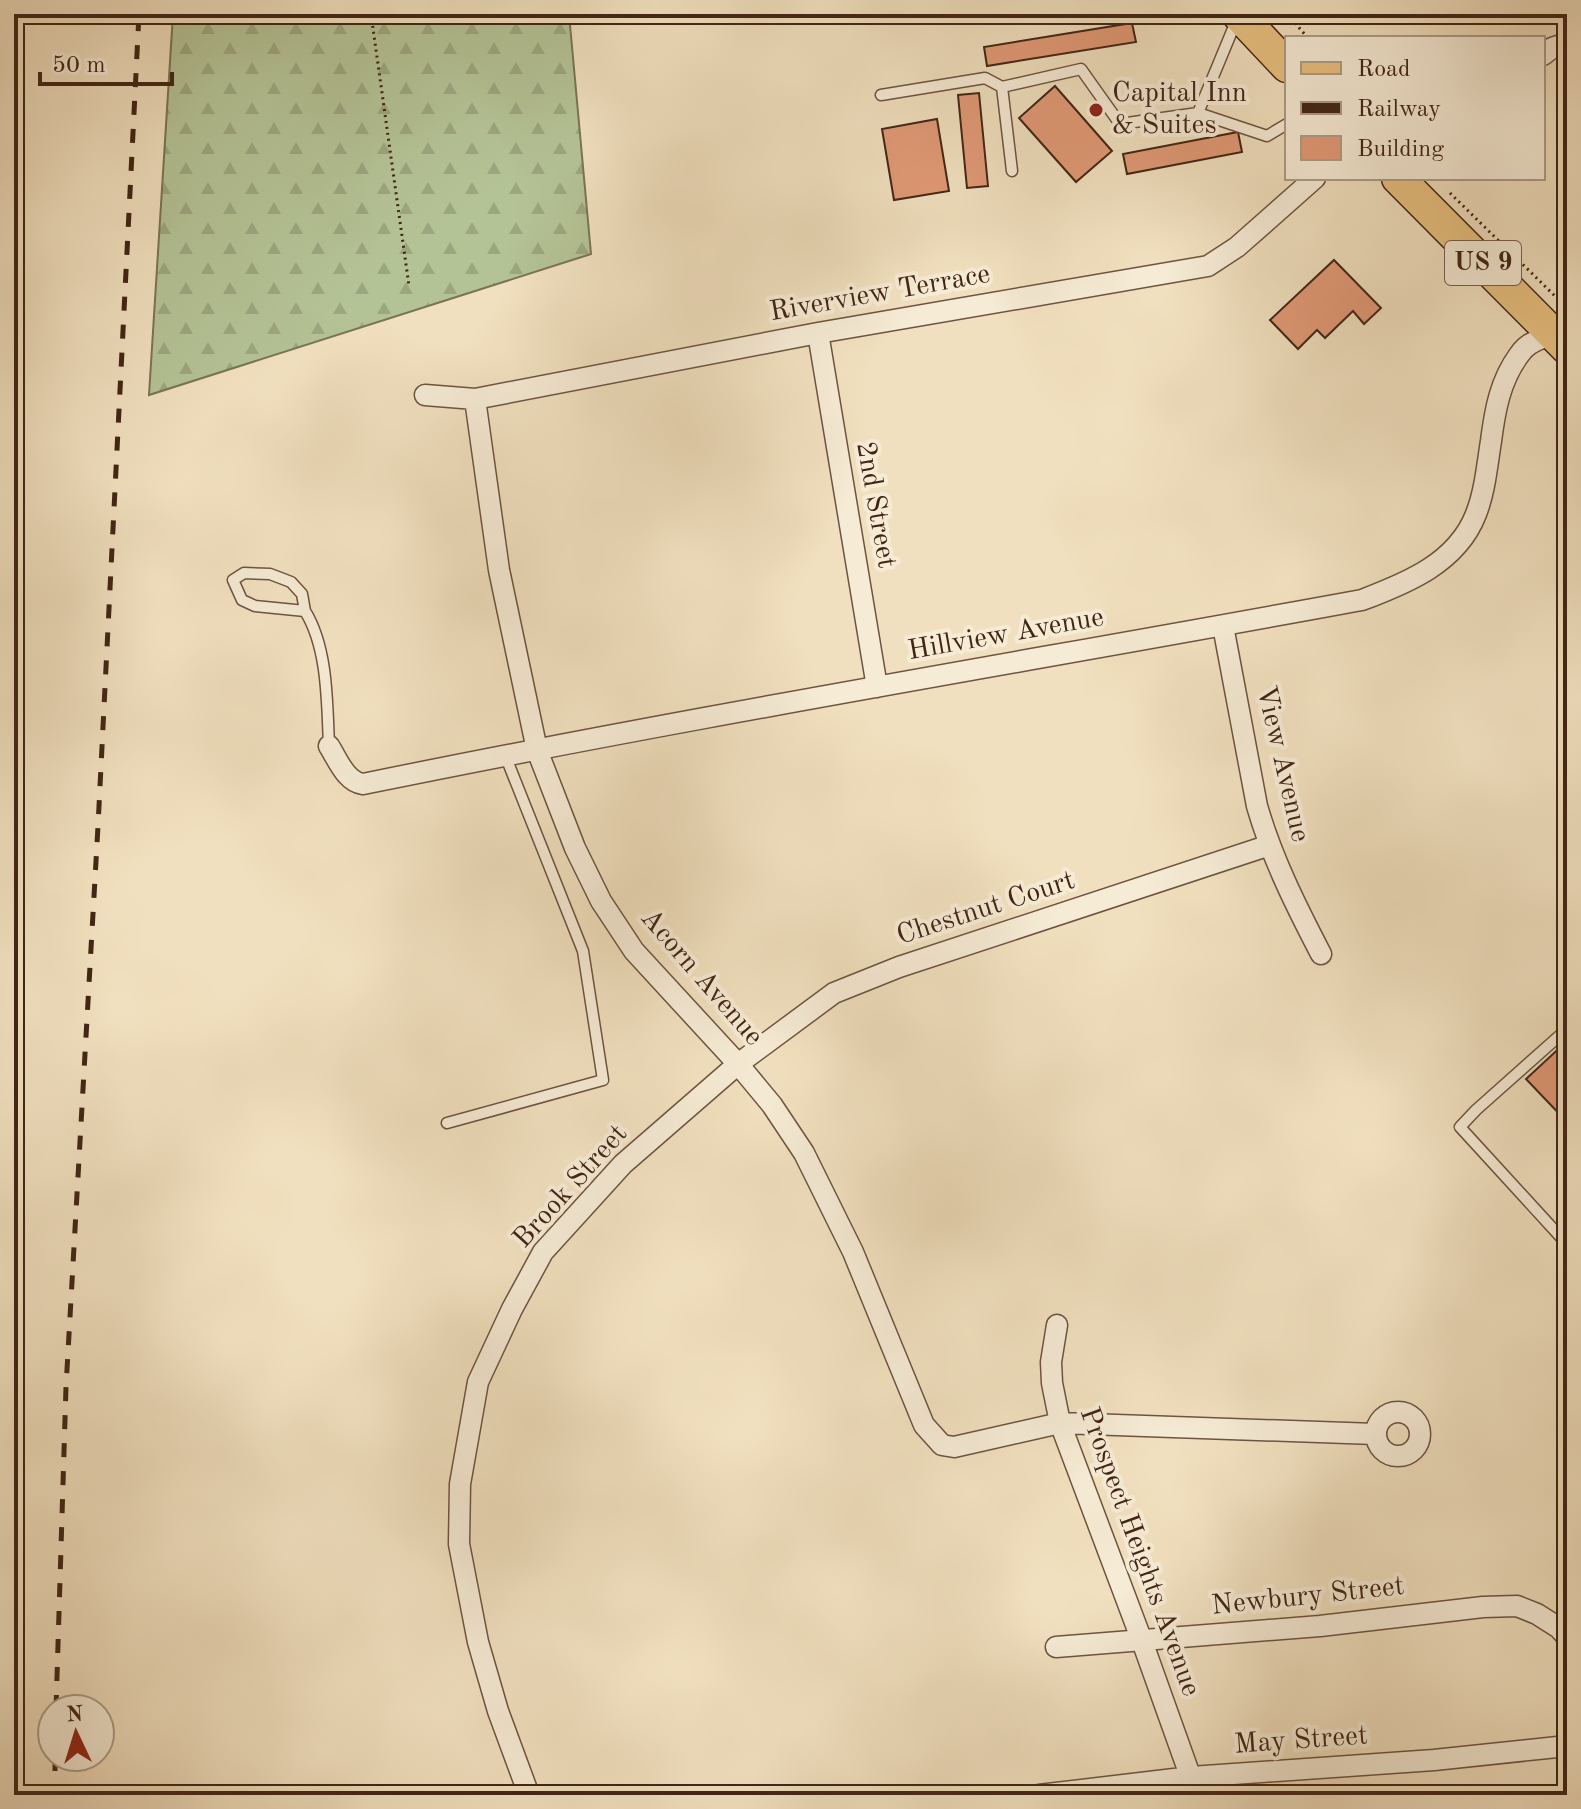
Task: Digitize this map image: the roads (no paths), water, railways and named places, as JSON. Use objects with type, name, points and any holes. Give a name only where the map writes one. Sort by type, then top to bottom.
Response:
[{"type":"main road","points":[[1238,14],[1285,64]]},
{"type":"main road","name":"US 9","points":[[1405,180],[1563,327]]},
{"type":"street","points":[[1545,53],[1567,43]]},
{"type":"street","name":"Riverview Terrace","points":[[425,395],[475,399],[818,333],[1208,266],[1237,247],[1313,180]]},
{"type":"street","name":"Hillview Avenue","points":[[329,746],[351,780],[358,784],[1362,600],[1417,577],[1444,559],[1462,538],[1478,509],[1496,404],[1503,384],[1520,353],[1532,341],[1563,327]]},
{"type":"street","name":"2nd Street","points":[[818,333],[877,687]]},
{"type":"street","name":"Acorn Avenue","points":[[475,399],[499,570],[537,750],[575,848],[601,901],[634,951],[738,1064],[772,1105],[804,1153],[853,1252],[924,1425],[942,1445],[954,1447],[1060,1423],[1375,1434]]},
{"type":"street","name":"View Avenue","points":[[1223,626],[1257,806],[1292,898],[1321,954]]},
{"type":"street","name":"Chestnut Court","points":[[738,1064],[834,993],[899,967],[1270,845]]},
{"type":"street","name":"Brook Street","points":[[529,1795],[498,1711],[478,1642],[459,1544],[460,1484],[478,1382],[543,1252],[623,1164],[738,1064]]},
{"type":"street","name":"Prospect Heights Avenue","points":[[1057,1325],[1051,1362],[1060,1423],[1194,1786]]},
{"type":"street","name":"Newbury Street","points":[[1056,1647],[1320,1626],[1483,1607],[1517,1606],[1537,1614],[1567,1637]]},
{"type":"street","name":"May Street","points":[[1039,1795],[1194,1786],[1567,1746]]},
{"type":"lane","points":[[1198,113],[1238,14]]},
{"type":"lane","points":[[881,95],[985,78],[1002,87],[1081,69],[1120,124],[1198,113],[1267,136],[1285,125]]},
{"type":"lane","points":[[1002,87],[1012,171]]},
{"type":"lane","points":[[305,611],[255,606],[242,600],[233,580],[244,573],[270,574],[291,582],[302,594],[305,611],[314,626],[325,680],[329,746]]},
{"type":"lane","points":[[447,1123],[603,1080],[583,951],[505,755]]},
{"type":"lane","points":[[1567,1029],[1460,1127],[1567,1244]]},
{"type":"railway","points":[[56,1693],[66,1387],[139,14]]},
{"type":"railway","points":[[55,1773],[55,1795]]},
{"type":"place","name":"Capital Inn & Suites","points":[[1096,110]]}]
